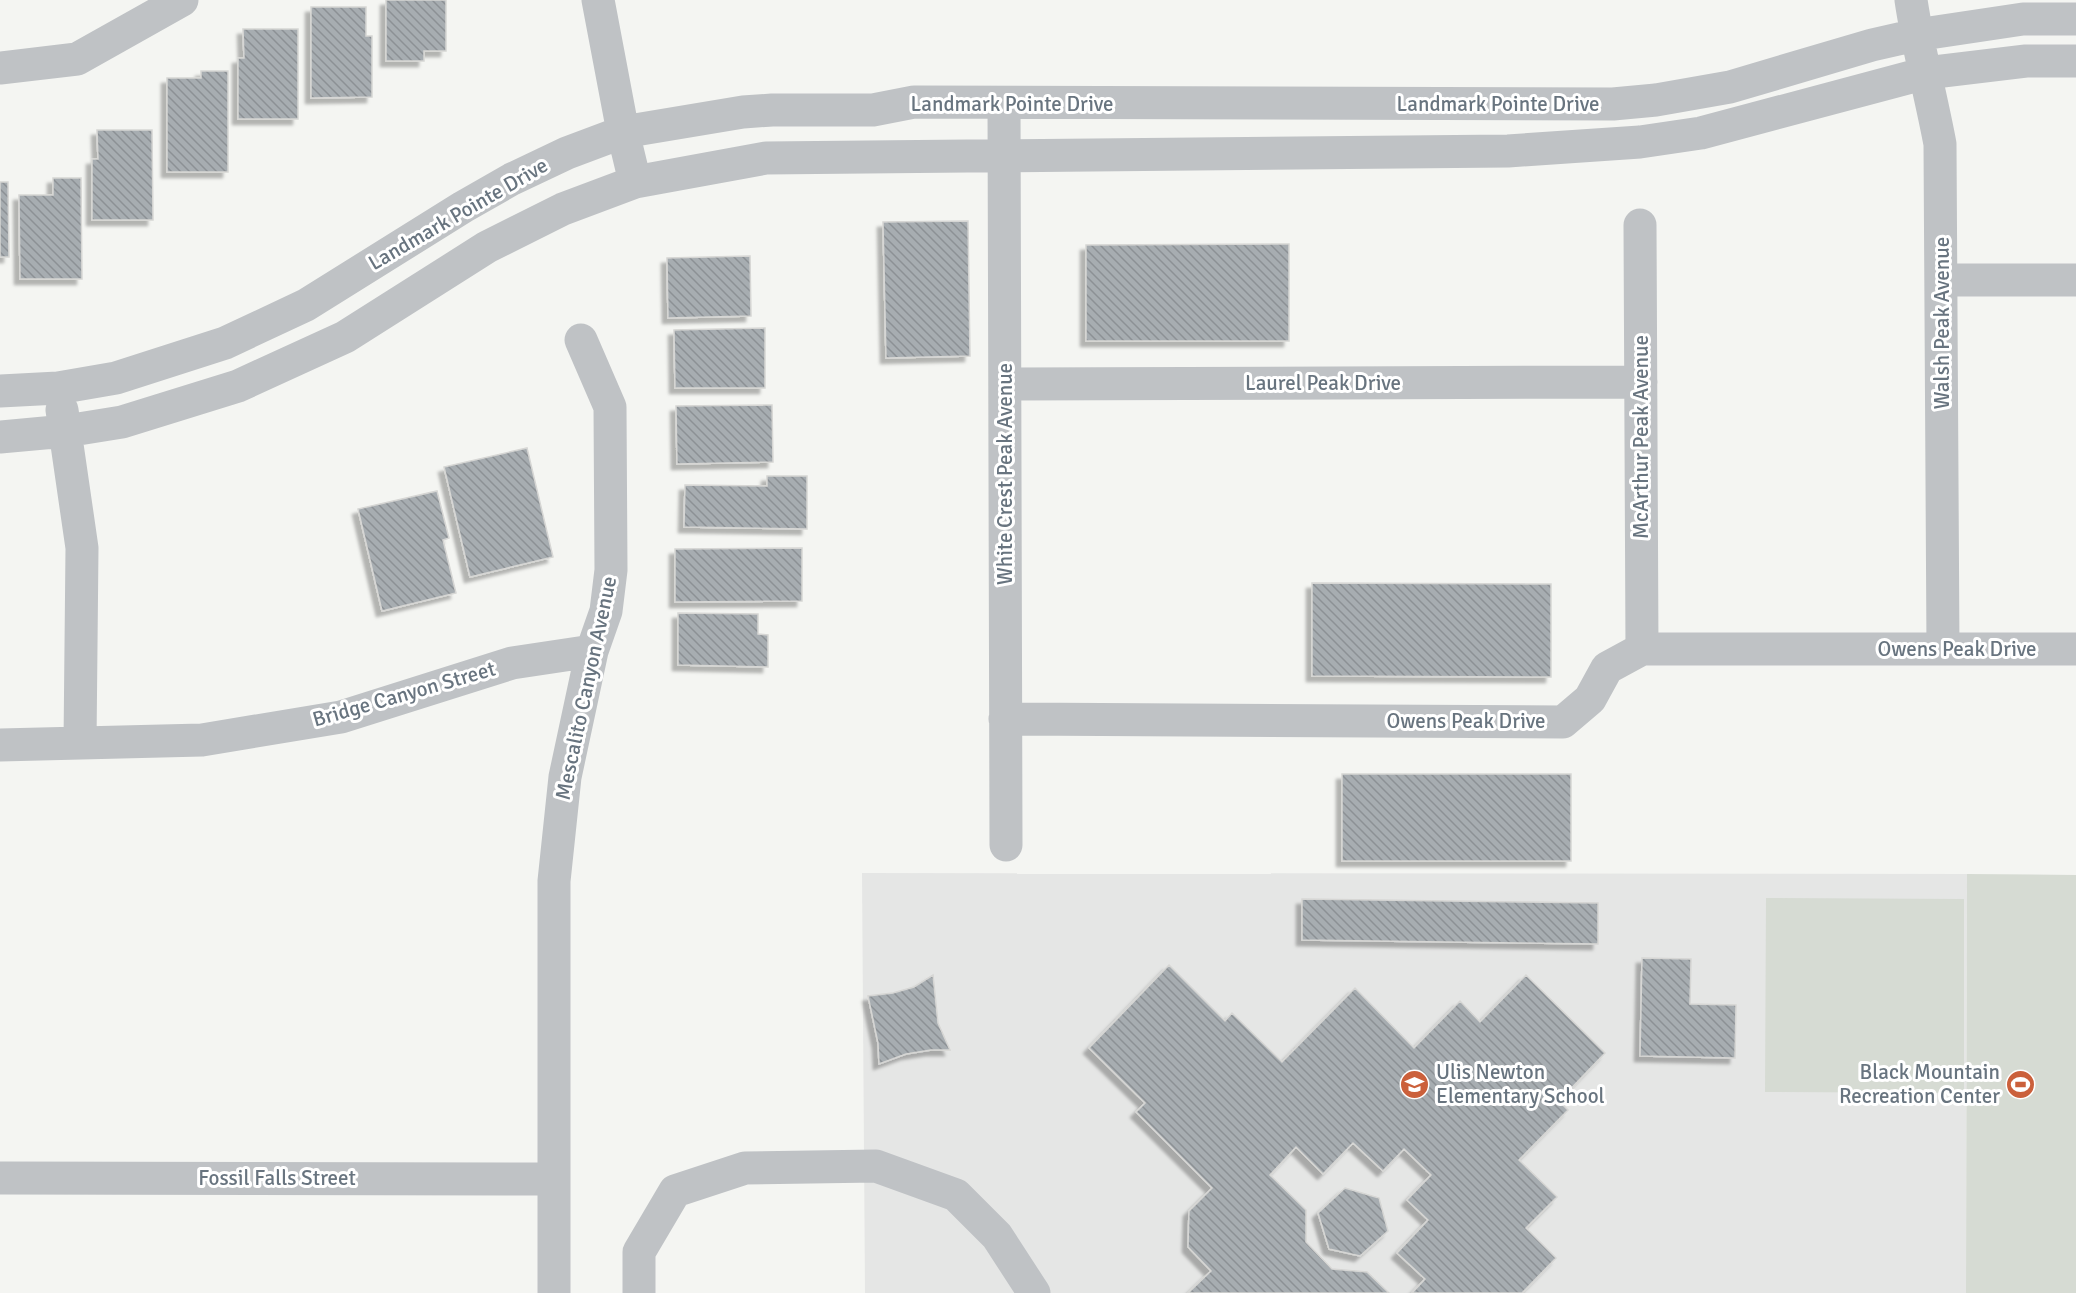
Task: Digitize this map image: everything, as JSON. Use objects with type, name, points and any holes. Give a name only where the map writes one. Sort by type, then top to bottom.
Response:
[{"type":"street","points":[[0,68],[78,59],[182,0]]},
{"type":"street","points":[[598,0],[635,182]]},
{"type":"street","name":"Walsh Peak Avenue","points":[[1911,0],[1916,35],[1941,144],[1943,649]]},
{"type":"street","name":"Landmark Pointe Drive","points":[[0,392],[58,387],[116,378],[225,343],[306,305],[512,179],[567,153],[623,132],[743,112],[873,110],[914,102],[1612,104],[1656,100],[1730,87],[1872,45],[1916,35],[2023,19],[2076,19]]},
{"type":"street","name":"Landmark Pointe Drive","points":[[0,436],[66,431],[122,422],[238,386],[345,337],[487,247],[563,209],[635,182],[766,158],[1508,151],[1640,142],[1701,133],[1926,73],[2026,61],[2076,61]]},
{"type":"street","name":"White Crest Peak Avenue","points":[[1004,103],[1006,844]]},
{"type":"street","name":"McArthur Peak Avenue","points":[[1640,225],[1642,649]]},
{"type":"street","points":[[1942,280],[2076,280]]},
{"type":"street","name":"Mescalito Canyon Avenue","points":[[554,1293],[554,881],[565,777],[592,651],[606,611],[611,570],[610,407],[581,340]]},
{"type":"street","name":"Laurel Peak Drive","points":[[1005,384],[1641,382]]},
{"type":"street","points":[[58,387],[82,548],[80,743]]},
{"type":"street","name":"Owens Peak Drive","points":[[1005,719],[1563,722],[1590,699],[1607,668],[1642,649],[2076,649]]},
{"type":"street","name":"Bridge Canyon Street","points":[[0,745],[202,740],[341,717],[512,663],[592,651]]},
{"type":"street","points":[[639,1293],[639,1252],[675,1191],[745,1168],[876,1166],[956,1195],[997,1236],[1034,1293]]},
{"type":"street","name":"Fossil Falls Street","points":[[0,1178],[553,1179]]},
{"type":"shaded area","name":"Ulis Newton Elementary School","points":[[862,873],[1967,874],[1966,1293],[865,1293]]},
{"type":"shaded area","name":"Black Mountain Recreation Center","points":[[1967,874],[2076,875],[2076,1293],[1966,1293]]},
{"type":"shaded area","points":[[1766,898],[1964,899],[1964,1093],[1765,1092]]},
{"type":"building","points":[[386,0],[446,0],[446,51],[424,51],[424,61],[386,61]]},
{"type":"building","points":[[311,7],[366,7],[366,36],[372,36],[372,97],[311,98]]},
{"type":"building","points":[[243,29],[298,29],[298,119],[238,119],[238,58],[244,58]]},
{"type":"building","points":[[201,71],[228,71],[228,172],[167,172],[167,78],[201,78]]},
{"type":"building","points":[[97,130],[152,130],[153,220],[92,220],[92,159],[98,159]]},
{"type":"building","points":[[53,178],[81,178],[82,279],[20,279],[19,195],[53,195]]},
{"type":"building","points":[[0,182],[8,182],[9,257],[0,257]]},
{"type":"building","points":[[968,221],[970,356],[886,358],[883,222]]},
{"type":"building","points":[[1289,244],[1289,341],[1086,341],[1086,245]]},
{"type":"building","points":[[750,256],[751,316],[668,318],[667,258]]},
{"type":"building","points":[[765,328],[765,388],[675,388],[674,330]]},
{"type":"building","points":[[772,405],[773,462],[677,464],[676,406]]},
{"type":"building","points":[[527,448],[553,557],[470,577],[444,467]]},
{"type":"building","points":[[767,476],[807,476],[807,529],[684,527],[685,485],[767,486]]},
{"type":"building","points":[[437,491],[449,538],[443,540],[456,593],[382,611],[358,509]]},
{"type":"building","points":[[802,548],[802,601],[675,602],[675,549]]},
{"type":"building","points":[[1312,583],[1551,584],[1551,677],[1312,676]]},
{"type":"building","points":[[678,613],[758,614],[758,634],[768,635],[768,667],[678,665]]},
{"type":"building","points":[[1342,774],[1571,774],[1571,861],[1342,861]]},
{"type":"building","points":[[1302,899],[1598,903],[1598,944],[1302,940]]},
{"type":"building","points":[[1642,958],[1691,959],[1690,1004],[1736,1005],[1735,1058],[1640,1056]]},
{"type":"building","points":[[1169,965],[1225,1021],[1232,1013],[1282,1062],[1355,988],[1414,1048],[1460,1001],[1480,1022],[1526,975],[1605,1053],[1559,1101],[1568,1110],[1519,1160],[1557,1197],[1526,1228],[1556,1258],[1522,1293],[1412,1293],[1425,1279],[1397,1253],[1428,1220],[1407,1200],[1431,1175],[1404,1149],[1383,1171],[1353,1143],[1323,1174],[1296,1147],[1270,1175],[1306,1210],[1306,1242],[1332,1269],[1367,1272],[1389,1293],[1188,1293],[1211,1271],[1188,1247],[1189,1211],[1212,1188],[1136,1112],[1145,1103],[1089,1048]]},
{"type":"building","points":[[933,975],[938,1023],[950,1050],[906,1054],[879,1064],[878,1043],[868,996],[893,993],[914,987]]},
{"type":"building","points":[[1345,1188],[1379,1198],[1388,1231],[1360,1256],[1329,1249],[1318,1213]]},
{"type":"place","name":"Ulis Newton Elementary School","points":[[1415,1084]]},
{"type":"place","name":"Black Mountain Recreation Center","points":[[2021,1084]]}]
